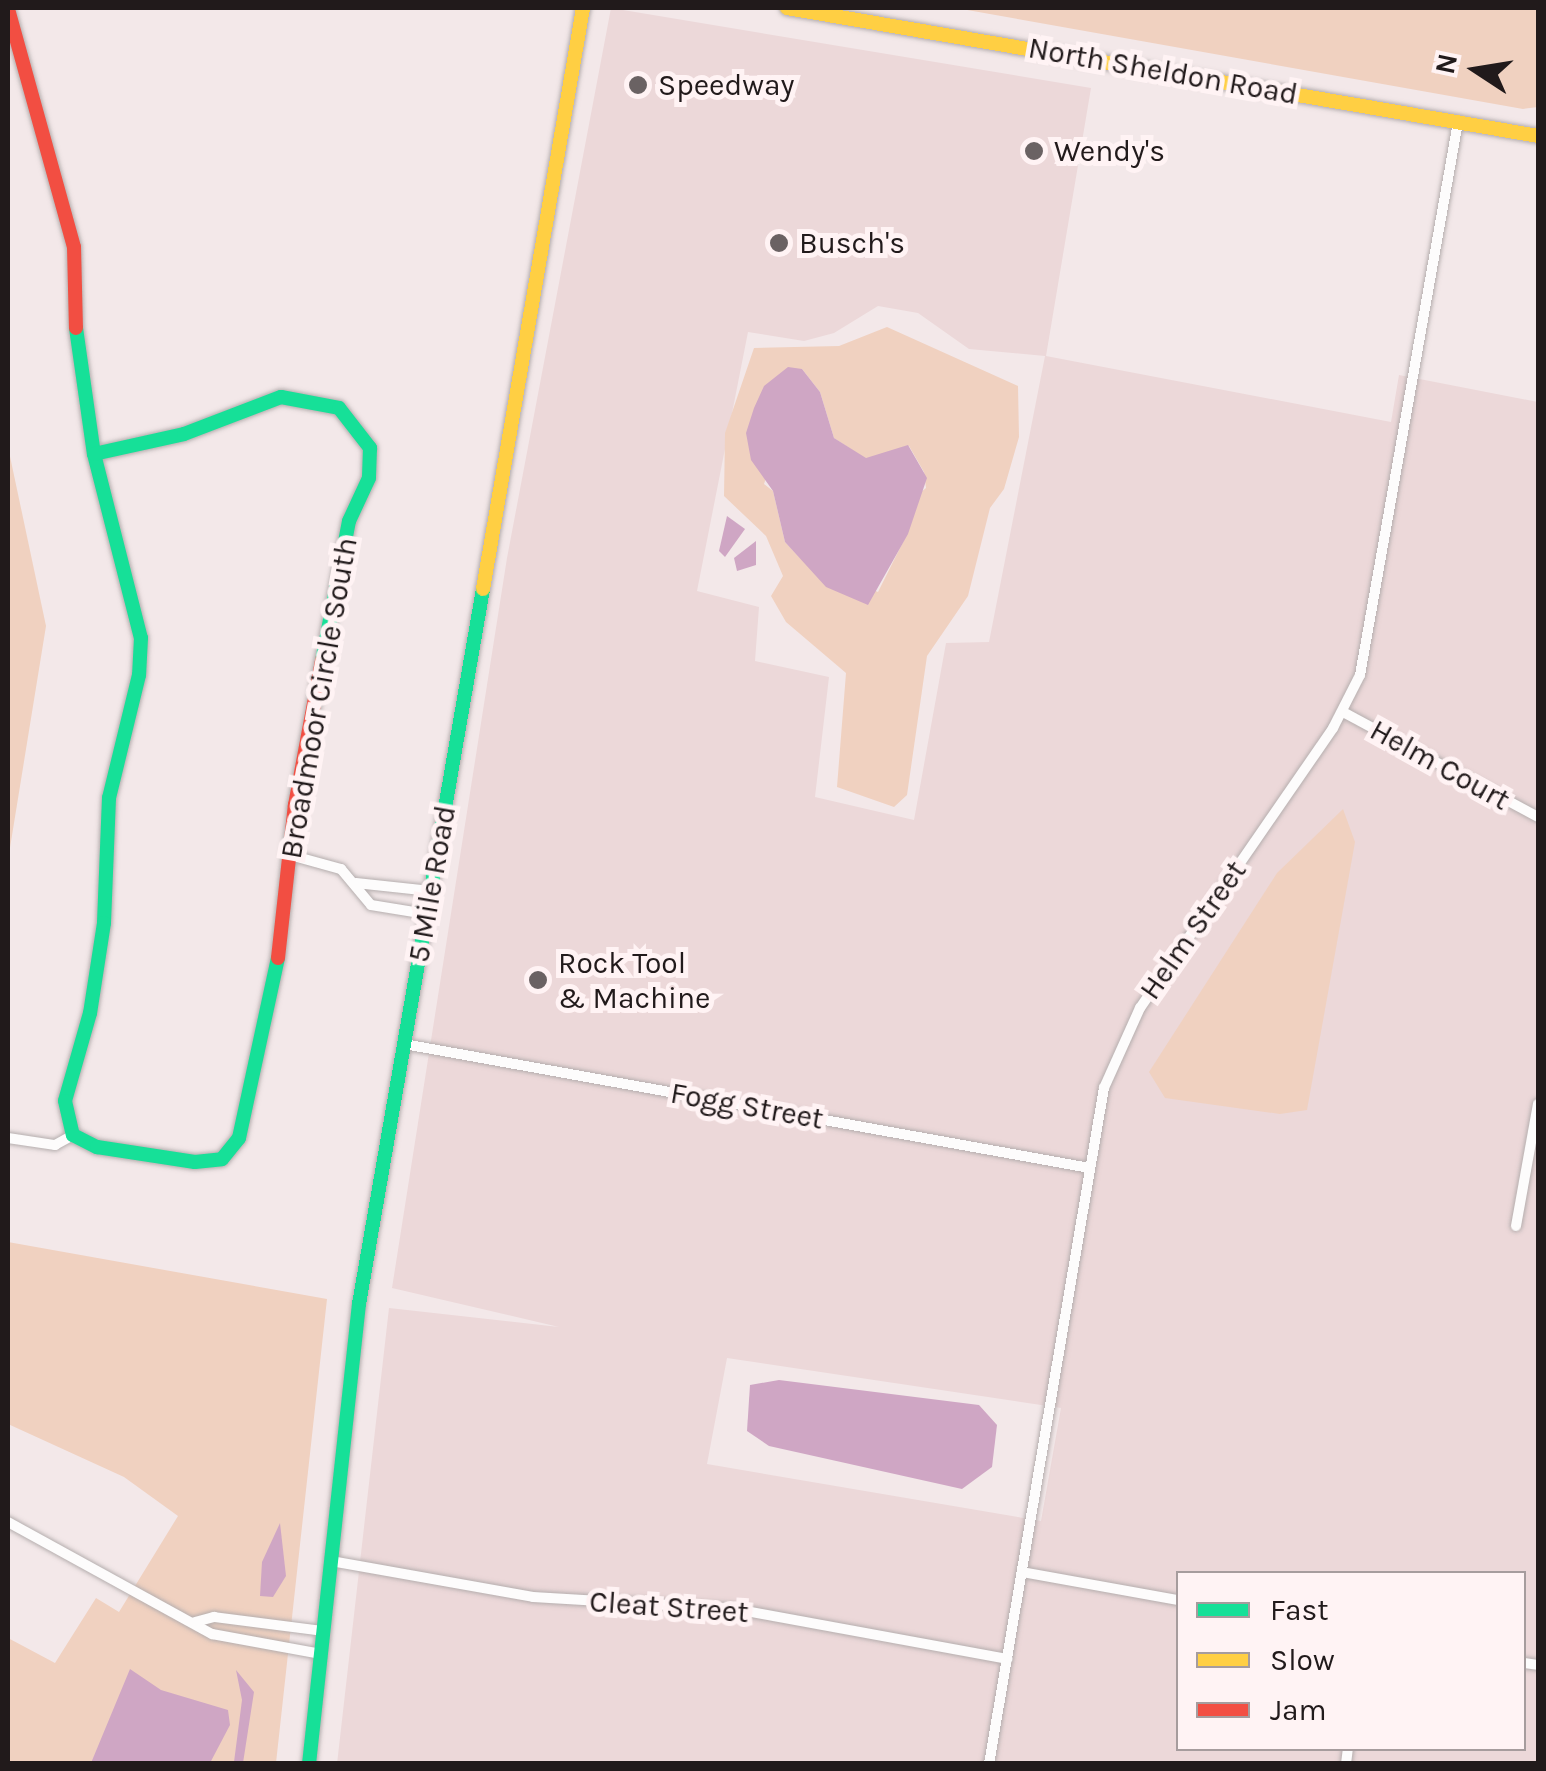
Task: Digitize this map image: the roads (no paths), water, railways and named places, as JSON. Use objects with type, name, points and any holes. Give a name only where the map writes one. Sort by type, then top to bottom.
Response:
[{"type":"street","name":"5 Mile Road","points":[[308,1764],[360,1304],[583,8]]},
{"type":"street","name":"North Sheldon Road","points":[[787,8],[1538,136]]},
{"type":"street","points":[[8,9],[24,82],[51,147],[74,247],[73,308],[94,454],[142,653],[109,798],[104,923],[90,1013],[65,1101],[73,1135],[43,1145],[8,1138]]},
{"type":"street","name":"Helm Street","points":[[989,1764],[1104,1088],[1128,1028],[1343,712],[1370,638],[1458,122]]},
{"type":"street","name":"Broadmoor Circle South","points":[[73,1135],[97,1147],[195,1162],[222,1159],[240,1138],[250,1068],[274,989],[290,856],[349,521],[369,478],[370,448],[339,408],[280,397],[184,434],[94,454]]},
{"type":"street","name":"Helm Court","points":[[1343,712],[1538,817]]},
{"type":"street","points":[[290,856],[330,862],[356,883],[371,905],[426,914]]},
{"type":"street","points":[[356,883],[430,891]]},
{"type":"street","name":"Fogg Street","points":[[404,1044],[1090,1168]]},
{"type":"street","points":[[1516,1226],[1538,1104]]},
{"type":"street","points":[[8,1522],[132,1594],[195,1622],[212,1634],[321,1654]]},
{"type":"street","name":"Cleat Street","points":[[331,1561],[533,1598],[735,1610],[1007,1658]]},
{"type":"street","points":[[1022,1572],[1176,1600]]},
{"type":"street","points":[[195,1622],[214,1617],[324,1631]]},
{"type":"place","name":"Speedway","points":[[638,85]]},
{"type":"place","name":"Wendy's","points":[[1034,151]]},
{"type":"place","name":"Busch's","points":[[779,243]]},
{"type":"place","name":"Rock Tool & Machine","points":[[538,980]]}]
